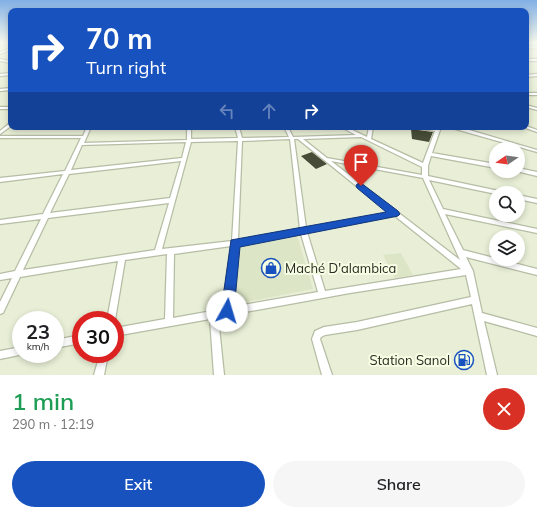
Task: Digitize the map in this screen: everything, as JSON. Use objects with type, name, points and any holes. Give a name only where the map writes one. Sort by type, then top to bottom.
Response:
[{"type":"street","points":[[0,133],[8,126]]},
{"type":"street","points":[[0,310],[88,130]]},
{"type":"street","points":[[158,253],[189,140],[189,130]]},
{"type":"street","points":[[227,311],[235,243],[240,139],[238,130]]},
{"type":"street","points":[[288,130],[292,138],[303,231],[323,294]]},
{"type":"street","points":[[349,130],[425,166]]},
{"type":"street","points":[[369,140],[371,130]]},
{"type":"street","points":[[437,130],[425,166],[425,177],[462,253],[469,271],[492,375]]},
{"type":"street","points":[[464,130],[537,151]]},
{"type":"street","points":[[80,144],[361,136]]},
{"type":"street","points":[[0,137],[84,137]]},
{"type":"street","points":[[300,138],[469,271]]},
{"type":"street","points":[[429,154],[489,165]]},
{"type":"street","points":[[0,180],[184,159]]},
{"type":"street","points":[[326,159],[425,177],[489,191]]},
{"type":"street","points":[[525,171],[537,174]]},
{"type":"street","points":[[525,198],[537,201]]},
{"type":"street","points":[[0,222],[173,200]]},
{"type":"street","points":[[442,211],[537,231]]},
{"type":"street","points":[[0,277],[122,258],[235,243],[395,214]]},
{"type":"street","points":[[169,322],[172,251]]},
{"type":"street","points":[[462,253],[537,272]]},
{"type":"street","points":[[113,311],[122,258]]},
{"type":"street","points":[[124,330],[323,294],[469,271]]},
{"type":"street","points":[[327,375],[316,339],[318,334],[324,331],[357,326],[476,300]]},
{"type":"street","points":[[214,314],[219,375]]},
{"type":"street","points":[[479,316],[537,332]]},
{"type":"street","points":[[0,355],[12,353]]},
{"type":"street","points":[[99,375],[102,363]]},
{"type":"shaded area","name":"Maché D'alambica","points":[[297,235],[313,289],[231,305],[236,246]]},
{"type":"shaded area","points":[[401,253],[413,275],[395,278],[383,255]]},
{"type":"building","points":[[411,130],[433,132],[429,142],[412,139]]},
{"type":"building","points":[[312,152],[327,164],[316,169],[301,156]]},
{"type":"place","name":"Maché D'alambica","points":[[271,268]]},
{"type":"place","name":"Station Sanol","points":[[464,360]]},
{"type":"route","points":[[227,311],[235,243],[395,214],[361,186]]}]
